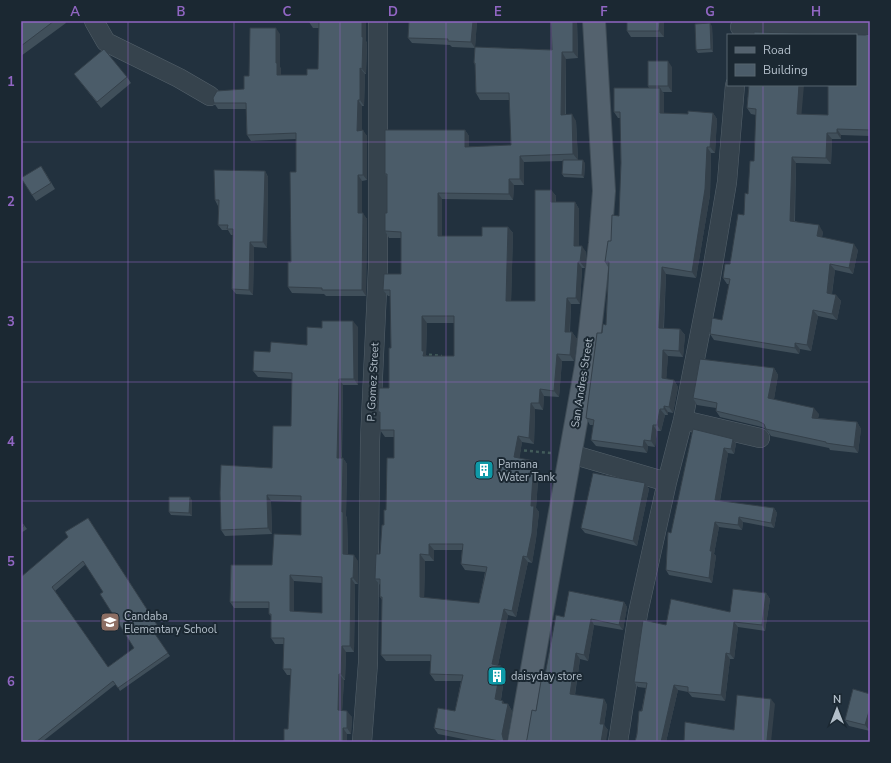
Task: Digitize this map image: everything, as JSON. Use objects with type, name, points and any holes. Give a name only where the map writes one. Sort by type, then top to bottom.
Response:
[{"type":"main road","name":"San Andres Street","points":[[519,742],[586,366],[600,243],[604,191],[594,21]]},
{"type":"street","points":[[94,21],[106,42],[179,78],[210,96]]},
{"type":"street","name":"P. Gomez Street","points":[[362,742],[368,663],[370,441],[378,268],[378,21]]},
{"type":"street","points":[[739,28],[870,30]]},
{"type":"street","points":[[618,742],[638,613],[667,482],[683,420],[711,277],[727,182],[735,86]]},
{"type":"street","points":[[683,420],[760,438]]},
{"type":"street","points":[[571,454],[667,482]]},
{"type":"path","points":[[422,354],[445,356]]},
{"type":"path","points":[[517,450],[571,454]]},
{"type":"building","points":[[21,21],[54,21],[21,46]]},
{"type":"building","points":[[309,21],[362,21],[362,69],[360,68],[360,100],[358,100],[357,131],[363,130],[363,175],[358,175],[358,213],[363,213],[362,290],[322,290],[322,288],[288,287],[288,262],[291,262],[290,172],[296,172],[296,133],[247,135],[246,103],[214,103],[213,98],[217,91],[244,89],[244,76],[249,76],[250,28],[276,28],[277,75],[307,75],[307,69],[318,69],[319,22]]},
{"type":"building","points":[[409,21],[473,21],[471,42],[448,41],[448,39],[408,38]]},
{"type":"building","points":[[551,21],[573,21],[573,52],[562,52],[561,115],[572,114],[573,154],[520,156],[520,179],[509,179],[509,194],[438,193],[438,236],[482,236],[482,227],[508,227],[506,301],[535,301],[535,190],[551,190],[551,202],[575,202],[574,246],[582,246],[580,262],[578,262],[576,298],[567,298],[565,332],[572,332],[570,355],[557,354],[554,391],[540,389],[539,403],[531,403],[529,438],[518,436],[514,457],[534,461],[531,506],[534,506],[532,533],[527,557],[523,556],[512,611],[504,609],[492,664],[501,666],[495,699],[503,701],[502,703],[508,704],[502,734],[504,742],[434,728],[438,708],[455,711],[463,675],[430,674],[431,655],[381,655],[382,597],[380,597],[380,579],[375,579],[376,554],[380,554],[382,525],[384,525],[384,510],[386,510],[387,458],[394,458],[394,430],[380,430],[380,412],[378,412],[379,388],[389,388],[389,348],[391,348],[390,290],[383,290],[384,274],[401,274],[401,232],[385,231],[385,213],[387,213],[387,174],[385,174],[385,130],[465,130],[465,147],[511,145],[509,93],[476,93],[474,63],[475,47],[552,50]],"holes":[[[422,316],[454,316],[454,356],[423,356]],[[429,544],[463,544],[461,564],[487,567],[479,603],[420,597],[420,554],[429,555]]]},
{"type":"building","points":[[627,21],[660,21],[659,31],[627,31]]},
{"type":"building","points":[[710,23],[711,49],[696,50],[695,24]]},
{"type":"building","points":[[754,32],[828,34],[754,34]]},
{"type":"building","points":[[870,34],[870,130],[837,129],[837,133],[827,133],[826,158],[792,157],[790,221],[819,225],[817,236],[854,244],[849,268],[830,264],[827,293],[836,295],[832,314],[813,310],[807,345],[795,343],[795,348],[710,334],[712,318],[722,320],[730,279],[723,278],[725,264],[730,264],[738,214],[744,215],[745,193],[748,194],[750,161],[754,161],[756,109],[747,108],[749,86],[799,86],[797,114],[828,115],[828,86],[857,86],[857,35]]},
{"type":"building","points":[[104,49],[127,77],[97,102],[74,74]]},
{"type":"building","points":[[648,61],[668,61],[668,86],[648,86]]},
{"type":"building","points":[[614,88],[660,88],[660,113],[688,114],[688,111],[713,113],[710,147],[707,147],[705,189],[692,272],[662,267],[659,328],[680,329],[679,351],[663,350],[662,378],[674,380],[669,407],[664,406],[664,409],[660,409],[657,425],[653,425],[651,441],[644,440],[643,447],[591,440],[594,420],[586,418],[597,333],[602,333],[603,324],[606,325],[609,262],[605,262],[608,241],[611,241],[612,215],[619,216],[621,163],[620,112],[614,112]]},
{"type":"building","points":[[563,160],[583,160],[582,175],[562,174]]},
{"type":"building","points":[[41,166],[51,183],[32,195],[21,178]]},
{"type":"building","points":[[214,170],[265,171],[263,242],[250,242],[249,290],[232,289],[233,229],[227,229],[228,225],[218,225],[219,200],[215,200]]},
{"type":"building","points":[[322,321],[353,321],[354,379],[339,379],[337,458],[343,458],[343,554],[354,555],[353,578],[351,578],[350,646],[342,646],[341,674],[339,674],[338,710],[347,711],[347,728],[343,728],[343,742],[284,742],[284,729],[288,729],[291,669],[283,669],[284,638],[271,638],[271,614],[269,614],[269,602],[230,602],[231,565],[272,565],[274,534],[301,535],[301,496],[267,495],[268,528],[221,530],[221,465],[272,468],[273,426],[291,426],[292,373],[253,371],[254,351],[270,352],[271,342],[307,345],[307,327],[322,328]],"holes":[[[290,575],[322,577],[322,613],[290,611]]]},
{"type":"building","points":[[700,359],[774,368],[768,398],[814,408],[812,418],[857,422],[854,447],[826,443],[766,429],[764,424],[758,421],[716,411],[717,403],[693,398]]},
{"type":"building","points":[[693,429],[733,439],[731,449],[724,448],[715,500],[774,508],[771,523],[739,517],[738,525],[715,522],[710,551],[712,551],[709,578],[666,570],[668,532],[671,533]]},
{"type":"building","points":[[593,473],[645,483],[633,541],[581,528]]},
{"type":"building","points":[[169,497],[190,497],[189,513],[169,512]]},
{"type":"building","points":[[88,518],[159,628],[153,631],[168,653],[118,688],[113,681],[36,742],[21,742],[21,577],[68,537],[65,532]],"holes":[[[83,561],[103,592],[100,594],[134,648],[108,667],[52,587]]]},
{"type":"building","points":[[21,521],[24,526],[21,528]]},
{"type":"building","points":[[733,589],[766,593],[762,625],[734,622],[730,654],[726,653],[721,695],[688,692],[688,687],[674,685],[661,742],[635,742],[639,711],[642,711],[647,683],[634,682],[643,620],[666,625],[671,599],[730,612]]},
{"type":"building","points":[[569,591],[624,602],[619,625],[591,619],[584,655],[576,653],[570,694],[604,699],[600,724],[604,724],[601,742],[526,742],[532,710],[536,711],[542,675],[545,675],[556,615],[564,617]]},
{"type":"building","points":[[853,689],[870,694],[870,708],[865,725],[845,720]]},
{"type":"building","points":[[737,695],[771,699],[767,740],[791,742],[684,742],[685,722],[734,730]]},
{"type":"place","name":"Pamana Water Tank","points":[[484,470]]},
{"type":"place","name":"Candaba Elementary School","points":[[110,622]]},
{"type":"place","name":"daisyday store","points":[[497,676]]}]
